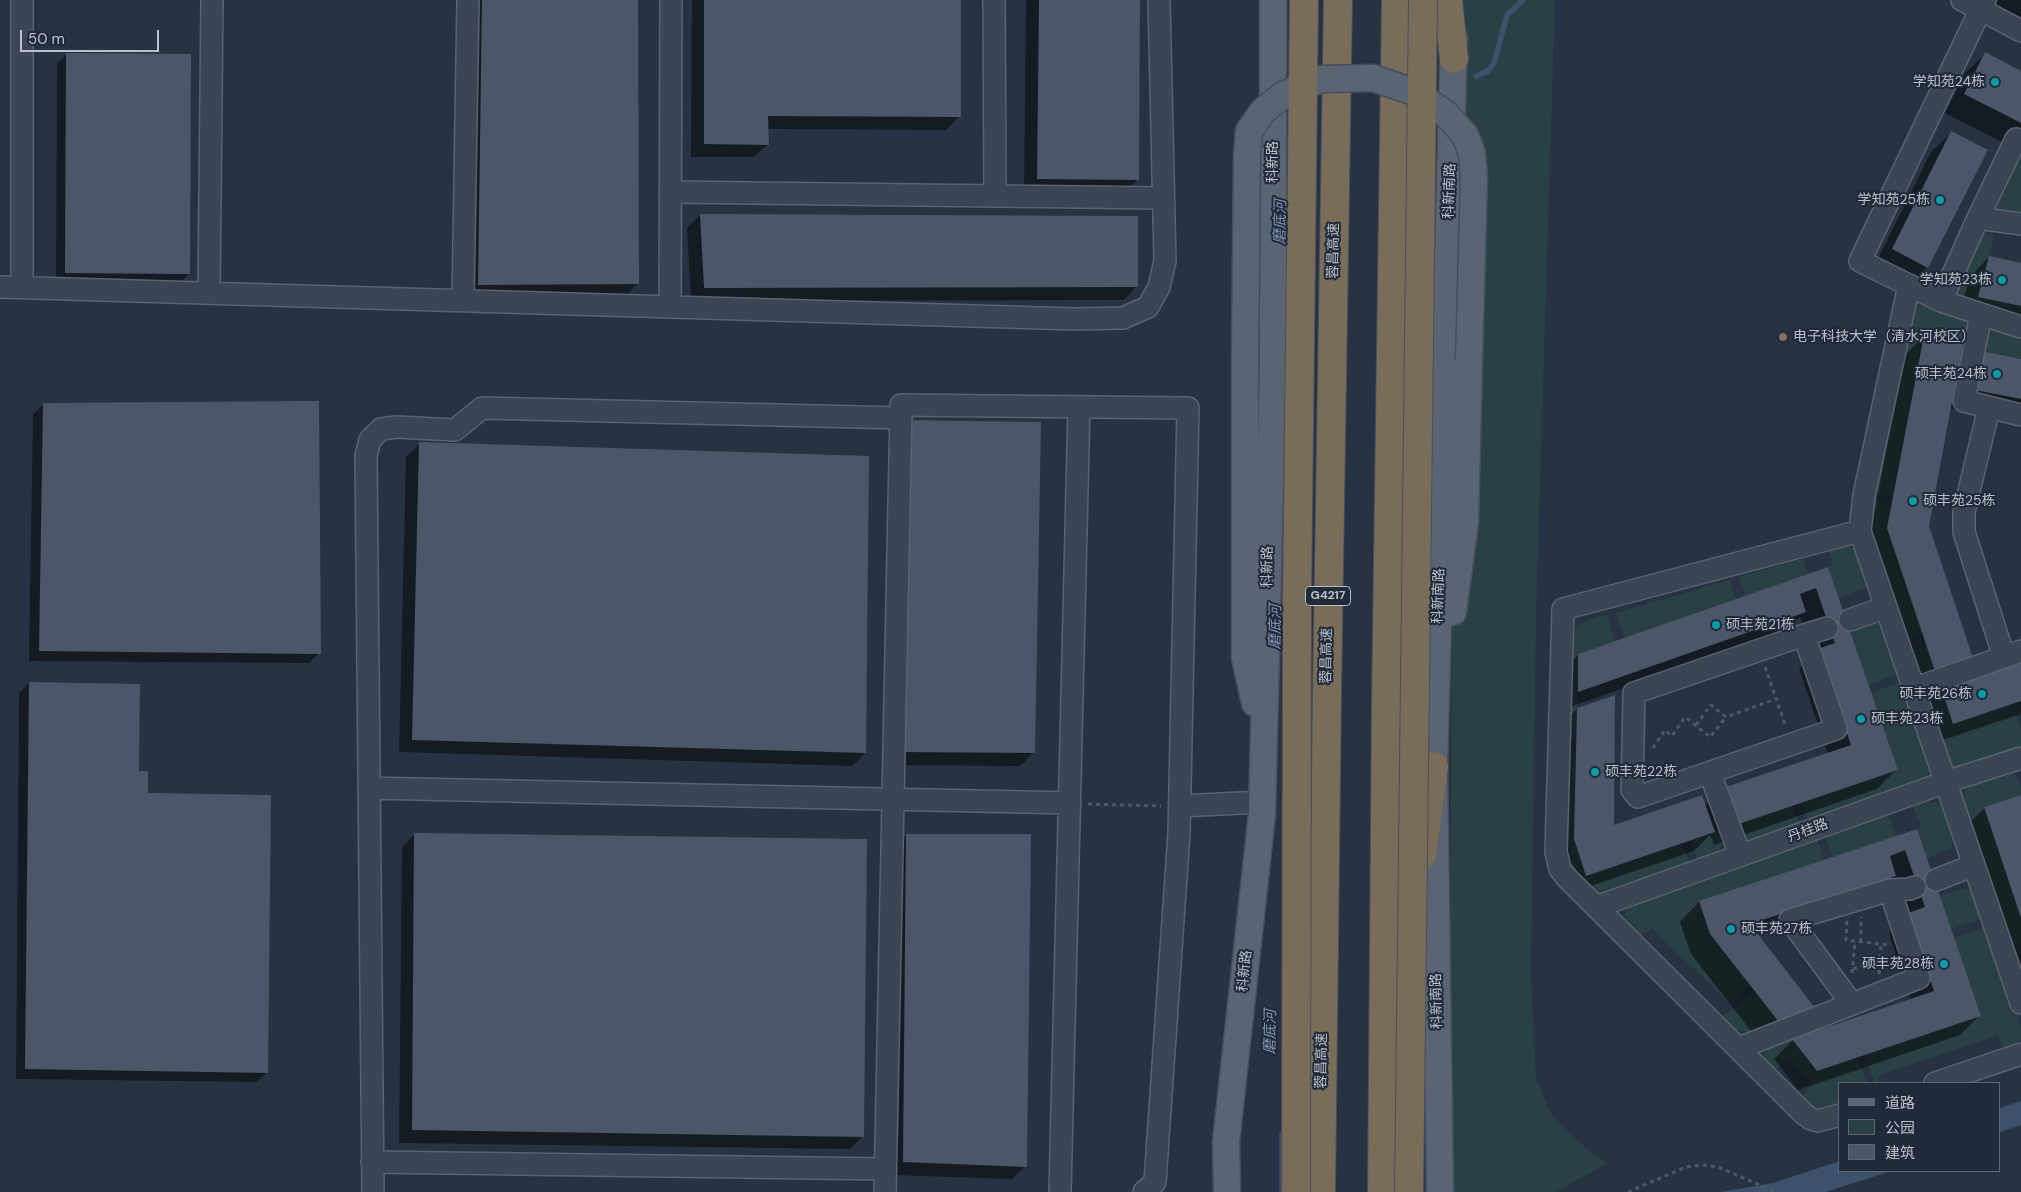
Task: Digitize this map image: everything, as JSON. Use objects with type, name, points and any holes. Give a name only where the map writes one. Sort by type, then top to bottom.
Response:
[{"type":"highway","points":[[1296,1192],[1297,597],[1304,0]]},
{"type":"highway","name":"蓉昌高速","points":[[1321,1192],[1338,0]]},
{"type":"highway","points":[[1382,1192],[1386,722],[1396,0]]},
{"type":"highway","points":[[1409,1192],[1423,0]]},
{"type":"highway","points":[[1448,0],[1454,59]]},
{"type":"highway","points":[[1383,1153],[1434,766]]},
{"type":"main road","name":"科新路","points":[[1226,1192],[1226,1142],[1262,802],[1273,366],[1274,0]]},
{"type":"main road","name":"科新南路","points":[[1440,1192],[1434,766],[1455,0]]},
{"type":"main road","points":[[1264,739],[1245,658],[1247,156],[1250,131],[1262,111],[1283,95],[1322,79],[1373,78],[1414,92],[1446,114],[1465,135],[1472,153],[1474,178],[1464,522],[1434,766]]},
{"type":"street","points":[[22,0],[22,287]]},
{"type":"street","points":[[209,292],[212,0]]},
{"type":"street","points":[[464,300],[468,0]]},
{"type":"street","points":[[670,306],[671,0]]},
{"type":"street","points":[[994,0],[995,196]]},
{"type":"street","points":[[0,287],[1075,319],[1123,318],[1148,307],[1159,287],[1165,261],[1159,0]]},
{"type":"street","points":[[1962,0],[1983,5],[2021,31]]},
{"type":"street","points":[[1983,5],[1860,261],[1941,301],[2021,327]]},
{"type":"street","points":[[1941,301],[2016,139],[2021,141]]},
{"type":"street","points":[[670,192],[1163,198]]},
{"type":"street","points":[[1978,218],[2021,224]]},
{"type":"street","points":[[1909,285],[1864,495],[1860,531],[2021,1003]]},
{"type":"street","points":[[1981,314],[1964,401],[2021,415]]},
{"type":"street","points":[[885,1192],[901,405],[1188,408],[1180,806],[1155,1182],[1144,1192]]},
{"type":"street","points":[[1060,1192],[1075,803],[1080,407]]},
{"type":"street","points":[[372,1192],[366,456],[370,440],[381,429],[397,427],[455,430],[482,408],[901,418]]},
{"type":"street","points":[[1913,689],[2013,654],[1964,532],[1964,512],[1989,408]]},
{"type":"street","points":[[1838,1116],[1818,1121],[1811,1119],[1596,907],[1560,869],[1556,852],[1563,610],[1860,531]]},
{"type":"street","points":[[1850,620],[1886,608]]},
{"type":"street","points":[[1804,635],[1836,729],[1638,797],[1632,790],[1634,693],[1804,635],[1827,628]]},
{"type":"street","name":"丹桂路","points":[[1596,907],[1946,782],[2021,758]]},
{"type":"street","points":[[1710,773],[1740,855]]},
{"type":"street","points":[[369,788],[1075,803]]},
{"type":"street","points":[[1180,806],[1262,802]]},
{"type":"street","points":[[1936,880],[1974,865]]},
{"type":"street","points":[[1852,1004],[1790,920],[1890,890],[1915,887]]},
{"type":"street","points":[[1739,1048],[1920,978],[1890,890]]},
{"type":"street","points":[[1938,1082],[2021,1054]]},
{"type":"street","points":[[372,1162],[885,1169]]},
{"type":"path","points":[[1760,650],[1791,744]]},
{"type":"path","points":[[1651,752],[1665,730],[1672,736],[1685,717],[1710,737],[1726,717],[1776,699]]},
{"type":"path","points":[[1696,725],[1711,705],[1726,717]]},
{"type":"path","points":[[1075,803],[1147,806]]},
{"type":"path","points":[[1846,940],[1909,947]]},
{"type":"path","points":[[1878,978],[1881,944]]},
{"type":"path","points":[[1853,969],[1880,961]]},
{"type":"path","points":[[1628,1192],[1686,1167],[1702,1165],[1718,1167],[1776,1192]]},
{"type":"green space","points":[[1463,0],[1555,0],[1536,615],[1531,975],[1536,1079],[1551,1114],[1574,1139],[1607,1163],[1556,1192],[1448,1192],[1454,403]]},
{"type":"green space","points":[[2021,156],[2021,222],[1995,212]]},
{"type":"green space","points":[[1986,234],[1994,236],[1978,297],[2021,306],[2021,324],[1946,298],[1978,236]]},
{"type":"green space","points":[[1924,304],[1973,322],[1969,344],[1923,335],[1893,497],[1873,493],[1911,314],[1919,305]]},
{"type":"green space","points":[[1986,327],[2021,337],[2021,358],[1981,350]]},
{"type":"green space","points":[[1871,500],[1892,505],[1923,633],[1903,641],[1868,539]]},
{"type":"green space","points":[[1841,547],[1850,547],[1856,551],[1869,586],[1839,598],[1828,567],[1833,564],[1828,551]]},
{"type":"green space","points":[[1803,559],[1808,574],[1745,596],[1739,577]]},
{"type":"green space","points":[[1730,580],[1735,599],[1625,638],[1616,613]]},
{"type":"green space","points":[[1607,614],[1615,641],[1578,654],[1576,738],[1567,738],[1571,634],[1581,623]]},
{"type":"green space","points":[[1881,620],[1900,673],[1869,685],[1851,632]]},
{"type":"green space","points":[[1927,645],[1936,674],[1922,675],[1915,672],[1907,652]]},
{"type":"green space","points":[[1902,681],[1931,768],[1927,777],[1922,783],[1809,824],[1802,803],[1898,770],[1872,693]]},
{"type":"green space","points":[[1941,687],[1953,724],[2014,704],[2021,730],[2021,752],[1963,769],[1954,767],[1946,762],[1925,697],[1930,692]]},
{"type":"green space","points":[[1576,748],[1574,839],[1586,875],[1682,843],[1690,865],[1605,893],[1599,893],[1587,885],[1568,865],[1566,855],[1567,749]]},
{"type":"green space","points":[[2014,770],[2021,788],[2021,795],[1984,807],[2021,919],[2021,943],[2007,948],[1959,803],[1967,789],[1975,783]]},
{"type":"green space","points":[[1928,801],[1941,804],[1946,810],[1955,837],[1950,849],[1927,858],[1917,829],[1921,827],[1913,806]]},
{"type":"green space","points":[[1793,806],[1800,826],[1747,842],[1741,838],[1733,826]]},
{"type":"green space","points":[[1887,812],[1896,836],[1832,857],[1825,835]]},
{"type":"green space","points":[[1722,830],[1721,849],[1698,862],[1690,840]]},
{"type":"green space","points":[[1817,838],[1824,860],[1699,901],[1710,934],[1750,985],[1729,1003],[1652,928],[1640,937],[1624,920],[1628,904]]},
{"type":"green space","points":[[1965,889],[1977,896],[1985,918],[1951,929],[1940,896]]},
{"type":"green space","points":[[1988,925],[2021,1027],[2021,1039],[2017,1044],[2004,1049],[1998,1035],[1878,1076],[1880,1082],[1875,1082],[1865,1055],[1981,1016],[1954,938]]},
{"type":"green space","points":[[1756,992],[1780,1023],[1757,1033],[1736,1030],[1723,1016]]},
{"type":"green space","points":[[1792,1039],[1817,1071],[1858,1058],[1867,1082],[1838,1082],[1838,1106],[1827,1110],[1819,1109],[1802,1096],[1813,1084],[1788,1059],[1775,1070],[1765,1060],[1764,1054],[1767,1047]]},
{"type":"water","points":[[2021,1101],[2021,1125],[2001,1132],[2001,1108]]},
{"type":"water","points":[[1838,1162],[1838,1172],[1888,1172],[1826,1192],[1720,1192],[1773,1183]]},
{"type":"building","points":[[482,0],[638,0],[639,284],[478,285]]},
{"type":"building","points":[[704,0],[961,0],[961,117],[768,116],[769,145],[704,144]]},
{"type":"building","points":[[1039,0],[1140,0],[1139,180],[1037,179]]},
{"type":"building","name":"学知苑24栋","points":[[1985,52],[2021,71],[2021,123],[1964,94]]},
{"type":"building","points":[[66,53],[191,54],[190,274],[65,273]]},
{"type":"building","name":"学知苑25栋","points":[[1951,131],[1988,150],[1928,268],[1892,249]]},
{"type":"building","points":[[700,214],[1138,216],[1138,287],[704,288]]},
{"type":"building","name":"学知苑23栋","points":[[1989,256],[2021,263],[2021,306],[1978,297]]},
{"type":"building","name":"硕丰苑25栋","points":[[1924,335],[1963,342],[1929,526],[1974,661],[1936,674],[1887,528]]},
{"type":"building","name":"硕丰苑24栋","points":[[1978,350],[2021,359],[2021,399],[1970,389]]},
{"type":"building","points":[[319,401],[321,654],[39,651],[43,403]]},
{"type":"building","points":[[901,420],[1041,422],[1035,753],[900,752]]},
{"type":"building","points":[[419,442],[869,456],[866,753],[412,740]]},
{"type":"building","points":[[1828,567],[1898,770],[1733,826],[1720,789],[1851,745],[1818,649],[1835,643],[1816,588],[1800,594],[1806,612],[1578,692],[1578,654]]},
{"type":"building","name":"硕丰苑26栋","points":[[2021,661],[2021,701],[1953,724],[1941,687]]},
{"type":"building","points":[[29,682],[140,684],[139,771],[148,771],[148,793],[271,795],[268,1073],[25,1069]]},
{"type":"building","name":"硕丰苑22栋","points":[[1615,695],[1614,825],[1702,795],[1715,832],[1586,876],[1574,839],[1577,708]]},
{"type":"building","points":[[2021,795],[2021,918],[1984,807]]},
{"type":"building","points":[[1917,829],[1981,1016],[1817,1071],[1792,1039],[1934,991],[1908,913],[1925,907],[1905,850],[1890,856],[1896,876],[1750,924],[1819,1013],[1782,1026],[1710,934],[1699,901]]},
{"type":"building","points":[[414,833],[867,839],[864,1137],[412,1130]]},
{"type":"building","points":[[906,834],[1031,834],[1027,1167],[903,1162]]},
{"type":"waterway","name":"磨底河","points":[[1476,76],[1488,71],[1494,63],[1507,15],[1523,0]]},
{"type":"waterway","name":"磨底河","points":[[1282,1134],[1282,1192]]},
{"type":"place","name":"学知苑24栋","points":[[1995,82]]},
{"type":"place","name":"学知苑25栋","points":[[1940,200]]},
{"type":"place","name":"学知苑23栋","points":[[2002,280]]},
{"type":"place","name":"电子科技大学（清水河校区）","points":[[1783,337]]},
{"type":"place","name":"硕丰苑24栋","points":[[1997,374]]},
{"type":"place","name":"硕丰苑25栋","points":[[1913,501]]},
{"type":"place","name":"硕丰苑21栋","points":[[1716,625]]},
{"type":"place","name":"硕丰苑26栋","points":[[1982,694]]},
{"type":"place","name":"硕丰苑23栋","points":[[1861,719]]},
{"type":"place","name":"硕丰苑22栋","points":[[1595,772]]},
{"type":"place","name":"硕丰苑27栋","points":[[1731,929]]},
{"type":"place","name":"硕丰苑28栋","points":[[1944,964]]}]
